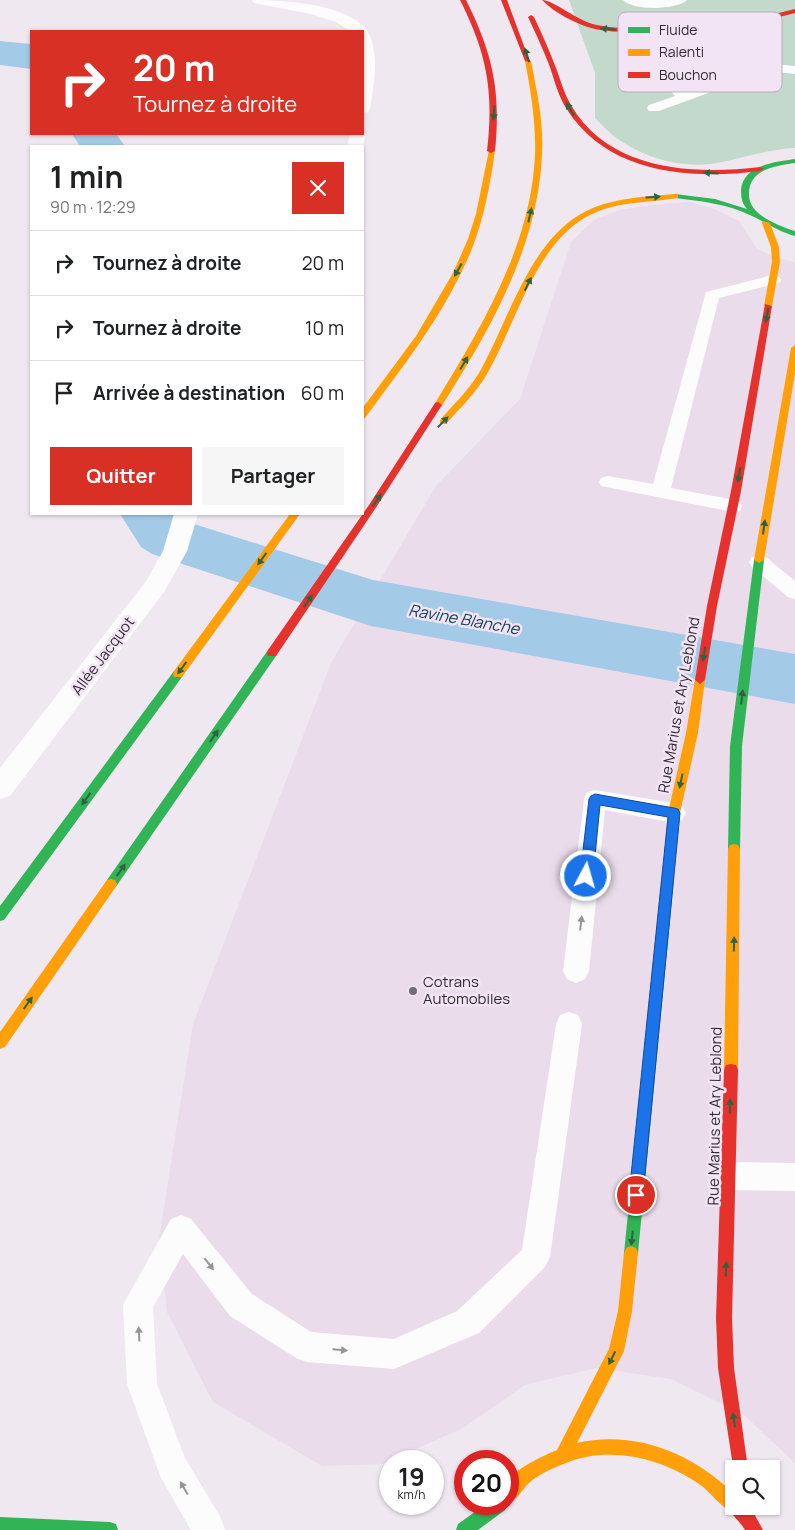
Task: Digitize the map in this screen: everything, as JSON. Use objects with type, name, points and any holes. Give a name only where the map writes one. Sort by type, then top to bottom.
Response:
[{"type":"main road","points":[[364,413],[423,330],[461,266],[479,214],[491,159],[495,105],[487,64],[476,24],[463,0]]},
{"type":"main road","points":[[0,1043],[350,541],[476,342],[510,272],[530,218],[540,162],[540,110],[530,66],[518,29],[504,0]]},
{"type":"main road","points":[[545,0],[562,13],[578,21],[598,28],[618,30]]},
{"type":"main road","points":[[527,7],[551,64],[559,89],[572,114],[591,135],[614,151],[649,165],[686,172],[725,174],[760,169]]},
{"type":"main road","points":[[782,14],[795,11]]},
{"type":"main road","points":[[795,161],[772,164],[760,169],[750,176],[744,185],[743,194],[746,204],[754,214],[766,223],[795,234]]},
{"type":"main road","points":[[397,469],[452,412],[482,376],[540,260],[552,242],[578,218],[624,201],[677,196],[715,201],[754,214]]},
{"type":"main road","name":"Rue Marius et Ary Leblond","points":[[563,1454],[616,1352],[625,1311],[674,813],[692,733],[712,606],[733,506],[776,262],[776,247],[766,223]]},
{"type":"main road","name":"Rue Marius et Ary Leblond","points":[[739,1460],[726,1368],[725,1334],[736,746],[759,562],[795,348]]},
{"type":"main road","points":[[0,916],[293,517]]},
{"type":"main road","points":[[519,1482],[524,1476],[563,1454],[609,1445],[658,1453],[704,1477],[725,1497]]},
{"type":"main road","points":[[464,1530],[485,1515]]},
{"type":"main road","points":[[483,1530],[491,1515]]},
{"type":"main road","points":[[747,1515],[755,1530]]},
{"type":"main road","points":[[0,1525],[110,1530]]},
{"type":"street","points":[[259,0],[333,16],[355,26],[358,30]]},
{"type":"street","points":[[364,47],[368,70],[364,95]]},
{"type":"street","name":"Allée Jacquot","points":[[0,788],[146,597],[173,558],[184,527],[186,515]]},
{"type":"lane","points":[[629,0],[633,3],[652,5],[681,0]]},
{"type":"lane","points":[[782,69],[795,70]]},
{"type":"lane","points":[[678,92],[683,97]]},
{"type":"lane","points":[[654,108],[697,92]]},
{"type":"lane","points":[[660,493],[712,295],[773,280]]},
{"type":"lane","points":[[608,482],[733,506]]},
{"type":"lane","points":[[759,562],[795,592]]},
{"type":"lane","points":[[576,971],[595,799],[674,813]]},
{"type":"lane","points":[[209,1530],[172,1467],[142,1384],[138,1306],[181,1228],[241,1305],[307,1347],[394,1354],[468,1322],[535,1257],[570,1024]]},
{"type":"lane","points":[[729,1176],[795,1177]]},
{"type":"shaded area","points":[[689,202],[712,208],[739,221],[757,249],[774,257],[795,262],[795,1463],[743,1414],[671,1379],[596,1368],[525,1385],[463,1428],[414,1450],[379,1450],[379,1464],[322,1466],[213,1402],[167,1312],[159,1239],[193,1024],[331,663],[436,486],[520,399],[571,242],[594,220],[619,210]]},
{"type":"green space","points":[[569,0],[795,0],[795,148],[769,151],[713,164],[686,164],[659,159],[617,139],[595,118],[595,73]]},
{"type":"waterway","name":"Ravine Blanche","points":[[0,53],[30,56]]},
{"type":"waterway","name":"Ravine Blanche","points":[[94,135],[102,145]]},
{"type":"waterway","name":"Ravine Blanche","points":[[151,515],[162,532],[173,539],[371,603],[795,679]]},
{"type":"traffic: fast","points":[[795,161],[759,170],[749,178],[745,189],[745,198],[748,206],[754,213],[770,224],[795,234]]},
{"type":"traffic: fast","points":[[675,196],[715,201],[754,214]]},
{"type":"traffic: fast","points":[[734,849],[736,746],[759,560]]},
{"type":"traffic: fast","points":[[111,884],[272,653]]},
{"type":"traffic: fast","points":[[0,916],[178,674]]},
{"type":"traffic: fast","points":[[631,1253],[668,878]]},
{"type":"traffic: fast","points":[[464,1530],[484,1515]]},
{"type":"traffic: fast","points":[[0,1525],[110,1530]]},
{"type":"traffic: slow","points":[[438,405],[485,324],[522,242],[533,199],[539,155],[537,109],[528,61]]},
{"type":"traffic: slow","points":[[364,413],[433,316],[457,273],[472,239],[479,214],[491,151]]},
{"type":"traffic: slow","points":[[443,422],[482,375],[536,267],[563,230],[590,212],[613,204],[675,196]]},
{"type":"traffic: slow","points":[[766,223],[775,247],[776,262],[768,306]]},
{"type":"traffic: slow","points":[[759,560],[795,348]]},
{"type":"traffic: slow","points":[[178,674],[294,515]]},
{"type":"traffic: slow","points":[[668,878],[674,813],[692,733],[700,680]]},
{"type":"traffic: slow","points":[[731,1070],[734,849]]},
{"type":"traffic: slow","points":[[0,1043],[111,884]]},
{"type":"traffic: slow","points":[[563,1454],[616,1351],[625,1311],[631,1253]]},
{"type":"traffic: slow","points":[[519,1482],[523,1477],[547,1462],[569,1453],[592,1448],[615,1447],[637,1449],[660,1455],[682,1464],[707,1480],[725,1496]]},
{"type":"traffic: jam","points":[[463,0],[473,19],[491,73],[494,110],[491,151]]},
{"type":"traffic: jam","points":[[504,0],[528,61]]},
{"type":"traffic: jam","points":[[545,0],[567,15],[585,24],[598,28],[618,30]]},
{"type":"traffic: jam","points":[[782,15],[795,11]]},
{"type":"traffic: jam","points":[[531,17],[549,56],[561,92],[569,108],[585,129],[606,146],[629,158],[654,167],[708,173],[760,169]]},
{"type":"traffic: jam","points":[[700,680],[712,606],[736,491],[768,306]]},
{"type":"traffic: jam","points":[[272,653],[372,507],[438,405]]},
{"type":"traffic: jam","points":[[731,1070],[724,1318],[726,1368],[739,1460]]},
{"type":"traffic: jam","points":[[745,1515],[755,1530]]},
{"type":"place","name":"Cotrans Automobiles","points":[[413,991]]},
{"type":"route","points":[[586,876],[595,799],[674,813],[636,1195]]}]
